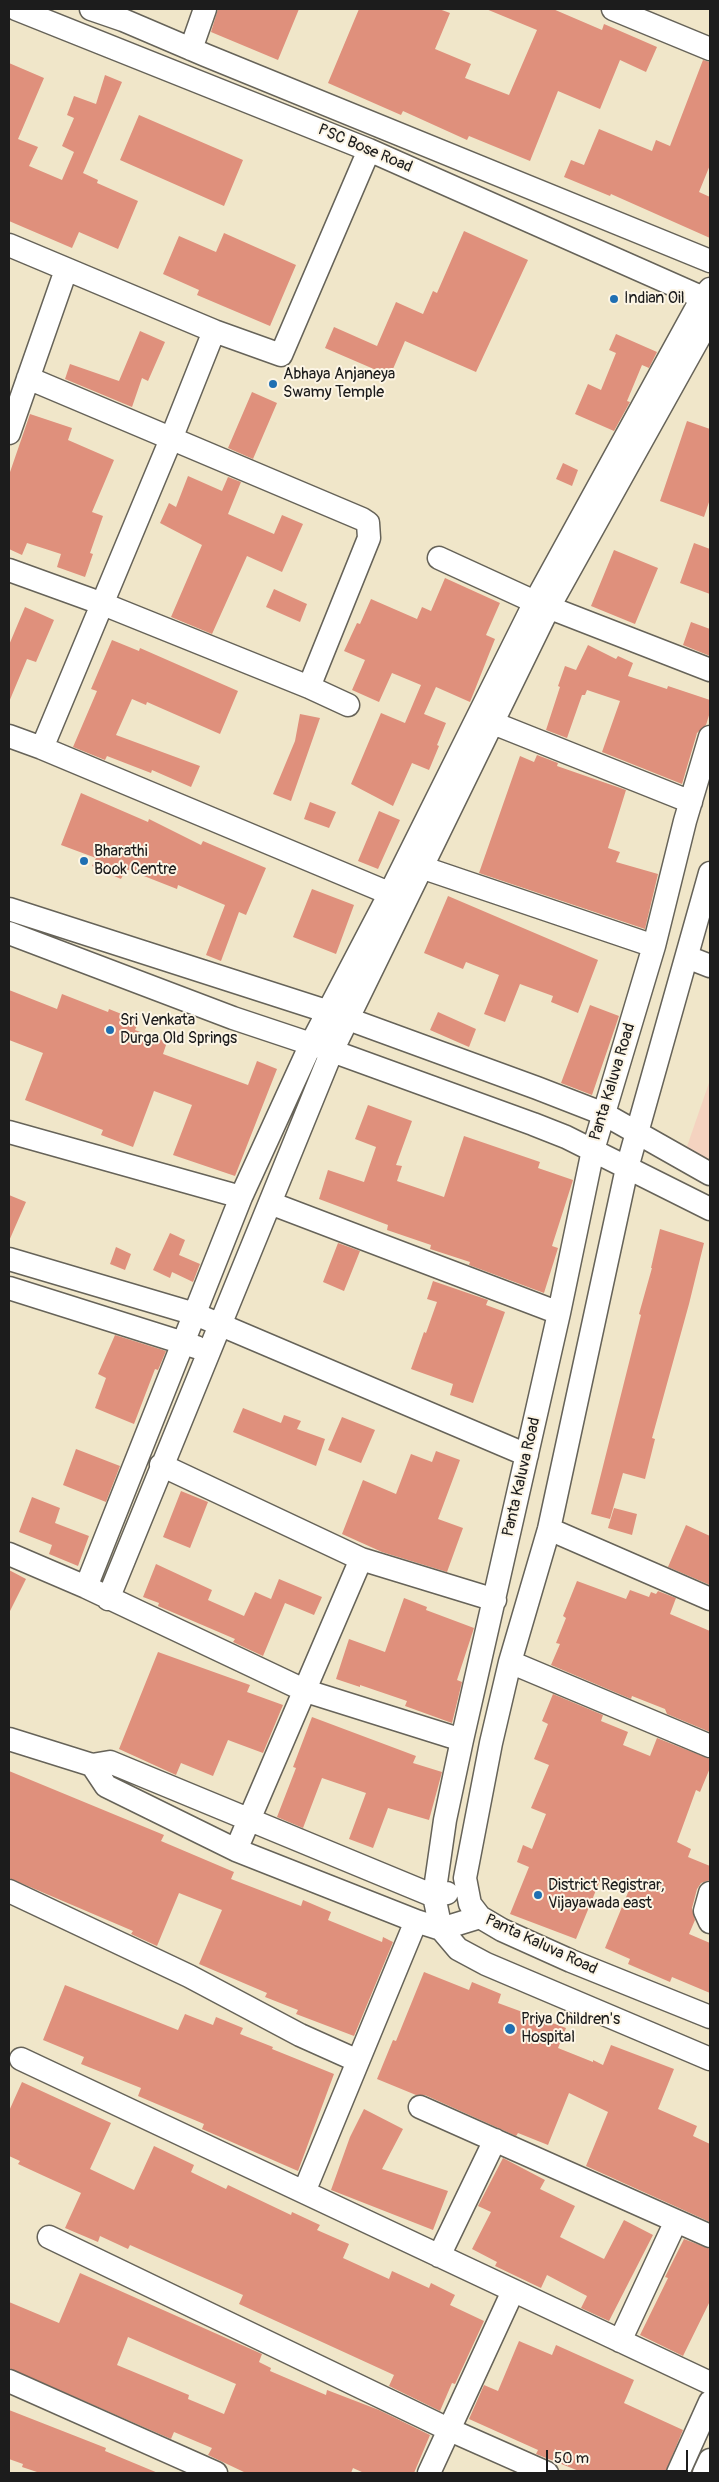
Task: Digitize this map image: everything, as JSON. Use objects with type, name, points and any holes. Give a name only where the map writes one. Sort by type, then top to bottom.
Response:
[{"type":"street","name":"PSC Bose Road","points":[[16,9],[369,150],[707,296]]},
{"type":"street","name":"PSC Bose Road","points":[[91,9],[125,14],[191,49],[710,261]]},
{"type":"street","points":[[191,49],[205,9]]},
{"type":"street","points":[[612,9],[710,49]]},
{"type":"street","points":[[113,47],[125,14]]},
{"type":"street","points":[[9,245],[214,331],[281,355],[369,150]]},
{"type":"street","points":[[9,433],[66,270]]},
{"type":"street","points":[[108,1599],[161,1465],[332,1050],[338,1016],[542,605],[707,296]]},
{"type":"street","points":[[414,864],[492,723],[542,605],[710,318]]},
{"type":"street","points":[[42,748],[214,331]]},
{"type":"street","points":[[28,378],[368,523],[369,538],[309,687]]},
{"type":"street","points":[[439,558],[542,605],[710,670]]},
{"type":"street","points":[[9,570],[103,604],[309,687],[348,705]]},
{"type":"street","points":[[492,723],[691,802]]},
{"type":"street","points":[[9,736],[398,896]]},
{"type":"street","name":"Panta Kaluva Road","points":[[710,737],[691,802],[654,946],[593,1150],[559,1313],[462,1740],[445,1820],[434,1896],[441,1929],[458,1948],[486,1964],[710,2059]]},
{"type":"street","points":[[414,864],[654,946]]},
{"type":"street","name":"Panta Kaluva Road","points":[[710,873],[627,1168],[549,1529],[510,1662],[491,1744],[465,1878],[470,1904],[480,1917],[502,1930],[562,1957],[710,2017]]},
{"type":"street","points":[[9,909],[338,1016],[604,1114],[710,1174]]},
{"type":"street","points":[[9,933],[233,1018],[332,1050],[533,1124],[593,1150],[710,1209]]},
{"type":"street","points":[[687,958],[710,966]]},
{"type":"street","points":[[86,1587],[242,1197],[311,1044],[338,1016]]},
{"type":"street","points":[[9,1132],[242,1197]]},
{"type":"street","points":[[270,1203],[559,1313]]},
{"type":"street","points":[[9,1259],[195,1314],[527,1455]]},
{"type":"street","points":[[9,1288],[184,1342],[209,1352]]},
{"type":"street","points":[[161,1465],[361,1559],[494,1600]]},
{"type":"street","points":[[549,1529],[710,1599]]},
{"type":"street","points":[[9,1554],[86,1587],[306,1691],[462,1740]]},
{"type":"street","points":[[236,1850],[306,1691],[361,1559]]},
{"type":"street","points":[[510,1662],[710,1746]]},
{"type":"street","points":[[9,1739],[92,1765],[110,1762],[250,1818],[434,1896],[467,1889]]},
{"type":"street","points":[[92,1765],[106,1786],[236,1850],[416,1921],[441,1929],[480,1917]]},
{"type":"street","points":[[9,1891],[189,1976],[300,2035],[358,2061]]},
{"type":"street","points":[[710,1893],[705,1911],[710,1922]]},
{"type":"street","points":[[304,2192],[416,1921]]},
{"type":"street","points":[[21,2059],[710,2383]]},
{"type":"street","points":[[420,2108],[710,2236]]},
{"type":"street","points":[[439,2256],[495,2140]]},
{"type":"street","points":[[620,2341],[676,2221]]},
{"type":"street","points":[[50,2237],[450,2430],[547,2473]]},
{"type":"street","points":[[430,2473],[513,2291]]},
{"type":"street","points":[[9,2382],[216,2473]]},
{"type":"street","points":[[678,2473],[710,2402]]},
{"type":"street","points":[[704,2473],[710,2460]]},
{"type":"shaded area","points":[[710,1080],[710,1169],[683,1158]]},
{"type":"building","points":[[218,9],[299,9],[278,60],[211,32]]},
{"type":"building","points":[[359,9],[439,9],[450,13],[435,49],[471,64],[465,78],[509,95],[537,30],[486,9],[553,9],[602,30],[604,24],[657,47],[646,72],[620,60],[600,109],[558,91],[530,161],[469,136],[467,140],[403,111],[401,115],[328,83]]},
{"type":"building","points":[[703,60],[710,62],[710,165],[699,192],[710,197],[710,238],[611,194],[610,196],[564,177],[571,160],[584,165],[599,129],[652,151],[656,140],[670,146]]},
{"type":"building","points":[[9,63],[44,78],[18,139],[38,147],[29,166],[62,180],[74,152],[62,146],[74,118],[67,115],[74,96],[96,104],[105,75],[122,82],[83,173],[98,180],[97,183],[138,201],[118,249],[79,232],[72,248],[9,221]]},
{"type":"building","points":[[139,115],[243,160],[224,206],[120,160]]},
{"type":"building","points":[[464,231],[528,260],[476,372],[405,341],[390,376],[325,348],[334,327],[377,346],[396,302],[423,314],[433,291],[437,293]]},
{"type":"building","points":[[224,233],[296,265],[270,326],[197,295],[199,290],[163,274],[179,236],[216,252]]},
{"type":"building","points":[[140,331],[165,342],[148,381],[142,378],[132,407],[65,379],[70,364],[119,381]]},
{"type":"building","points":[[616,334],[657,352],[649,368],[642,365],[627,401],[630,402],[614,431],[575,414],[588,384],[601,390],[616,353],[609,350]]},
{"type":"building","points":[[252,392],[277,403],[253,459],[228,448]]},
{"type":"building","points":[[30,414],[72,428],[68,440],[114,460],[92,512],[103,516],[90,553],[93,554],[85,577],[57,567],[61,554],[27,543],[22,555],[9,549],[9,475]]},
{"type":"building","points":[[687,421],[710,429],[710,499],[704,517],[660,501]]},
{"type":"building","points":[[563,463],[578,470],[572,486],[556,479]]},
{"type":"building","points":[[188,476],[222,491],[228,477],[241,482],[228,514],[274,534],[282,515],[303,524],[282,572],[247,556],[212,634],[171,617],[202,545],[160,523],[169,503],[176,507]]},
{"type":"building","points":[[694,543],[710,549],[710,594],[680,583]]},
{"type":"building","points":[[614,550],[658,568],[635,624],[591,606]]},
{"type":"building","points":[[445,578],[500,603],[486,635],[495,639],[470,702],[436,687],[424,714],[446,723],[437,745],[439,746],[429,770],[412,763],[393,806],[351,784],[381,713],[405,723],[421,685],[392,673],[379,702],[352,690],[365,660],[344,651],[357,623],[360,624],[371,599],[417,619],[422,607],[431,611]]},
{"type":"building","points":[[274,589],[307,604],[300,622],[266,607]]},
{"type":"building","points":[[25,607],[54,620],[36,662],[27,659],[9,702],[9,645]]},
{"type":"building","points":[[691,622],[710,629],[710,656],[683,645]]},
{"type":"building","points":[[112,640],[139,651],[140,648],[238,691],[220,734],[147,702],[146,705],[132,699],[116,735],[200,766],[191,787],[152,770],[151,773],[107,756],[105,760],[73,747],[97,691],[91,689]]},
{"type":"building","points":[[588,645],[616,659],[618,656],[633,663],[628,676],[667,689],[668,686],[710,700],[710,712],[706,725],[697,733],[682,784],[602,752],[620,701],[587,690],[585,695],[582,695],[567,738],[546,730],[565,666],[576,670]]},
{"type":"building","points":[[300,714],[320,718],[291,801],[273,794],[295,741]]},
{"type":"building","points":[[537,755],[558,763],[557,766],[626,790],[608,848],[620,852],[616,862],[658,874],[645,929],[479,873],[520,756],[534,762]]},
{"type":"building","points":[[81,793],[148,822],[149,819],[201,845],[203,841],[266,868],[246,915],[239,912],[221,961],[206,955],[225,905],[178,885],[177,889],[126,869],[121,879],[92,866],[96,858],[61,845]]},
{"type":"building","points":[[310,802],[336,812],[329,828],[304,819]]},
{"type":"building","points":[[379,811],[400,820],[378,869],[358,861]]},
{"type":"building","points":[[312,889],[354,905],[336,954],[293,937]]},
{"type":"building","points":[[448,896],[598,960],[578,1013],[551,1002],[553,996],[520,984],[505,1022],[484,1014],[499,975],[466,962],[463,969],[424,953]]},
{"type":"building","points":[[9,990],[57,1009],[62,994],[108,1012],[109,1009],[139,1021],[135,1030],[167,1042],[163,1054],[248,1085],[257,1061],[277,1069],[235,1176],[173,1155],[192,1105],[154,1091],[133,1147],[101,1135],[103,1130],[25,1100],[43,1053],[9,1040]]},
{"type":"building","points":[[590,1005],[619,1016],[592,1095],[561,1083]]},
{"type":"building","points":[[438,1012],[476,1029],[469,1047],[430,1030]]},
{"type":"building","points":[[368,1105],[412,1121],[396,1165],[402,1166],[397,1181],[444,1197],[464,1136],[540,1162],[538,1168],[573,1180],[552,1246],[558,1248],[544,1293],[469,1265],[470,1262],[430,1249],[431,1245],[387,1230],[388,1225],[319,1199],[328,1170],[364,1182],[376,1147],[355,1139]]},
{"type":"building","points":[[9,1195],[26,1202],[9,1241]]},
{"type":"building","points":[[660,1229],[704,1243],[652,1438],[655,1439],[645,1479],[623,1473],[610,1519],[591,1514],[641,1315],[639,1314],[652,1268]]},
{"type":"building","points":[[170,1233],[185,1240],[179,1255],[200,1264],[193,1282],[172,1272],[170,1278],[153,1270]]},
{"type":"building","points":[[338,1243],[360,1251],[344,1291],[323,1282]]},
{"type":"building","points":[[116,1247],[131,1254],[125,1270],[110,1264]]},
{"type":"building","points":[[433,1281],[488,1300],[486,1305],[505,1312],[473,1403],[450,1395],[453,1384],[411,1369],[437,1302],[427,1299]]},
{"type":"building","points":[[115,1335],[166,1351],[158,1370],[155,1369],[134,1424],[95,1408],[106,1378],[98,1374]]},
{"type":"building","points":[[243,1408],[281,1423],[284,1415],[301,1421],[297,1429],[325,1439],[316,1466],[233,1432]]},
{"type":"building","points":[[342,1417],[375,1430],[361,1463],[328,1450]]},
{"type":"building","points":[[76,1449],[120,1466],[106,1502],[63,1485]]},
{"type":"building","points":[[436,1451],[460,1460],[438,1519],[463,1528],[447,1572],[382,1552],[342,1534],[363,1480],[396,1494],[411,1454],[432,1462]]},
{"type":"building","points":[[181,1491],[208,1502],[190,1548],[163,1537]]},
{"type":"building","points":[[32,1497],[60,1508],[55,1523],[89,1536],[78,1566],[49,1554],[52,1545],[19,1532]]},
{"type":"building","points":[[614,1508],[637,1514],[632,1535],[608,1528]]},
{"type":"building","points":[[686,1525],[710,1536],[710,1585],[668,1567]]},
{"type":"building","points":[[156,1564],[212,1590],[208,1600],[244,1616],[255,1592],[271,1599],[279,1579],[322,1597],[314,1615],[285,1603],[263,1656],[233,1642],[235,1639],[158,1606],[159,1603],[143,1597]]},
{"type":"building","points":[[9,1570],[26,1579],[9,1613]]},
{"type":"building","points":[[577,1581],[626,1599],[630,1590],[649,1597],[651,1592],[656,1594],[658,1591],[676,1598],[670,1614],[710,1631],[710,1732],[667,1714],[665,1709],[632,1696],[631,1699],[551,1665],[560,1644],[556,1643],[566,1618],[563,1616]]},
{"type":"building","points":[[404,1598],[427,1607],[426,1610],[474,1628],[457,1680],[462,1682],[452,1723],[405,1706],[407,1701],[336,1679],[349,1639],[385,1652]]},
{"type":"building","points":[[158,1652],[250,1685],[247,1692],[283,1705],[263,1753],[228,1740],[213,1776],[181,1763],[176,1775],[119,1749]]},
{"type":"building","points":[[553,1694],[603,1715],[601,1721],[628,1732],[623,1745],[650,1756],[657,1738],[710,1759],[710,1768],[700,1792],[696,1790],[677,1842],[691,1849],[688,1857],[710,1866],[710,1880],[701,1883],[697,1889],[692,1908],[695,1920],[689,1934],[710,1943],[710,1993],[672,1977],[670,1982],[628,1964],[630,1959],[605,1948],[629,1890],[601,1878],[576,1939],[510,1914],[529,1867],[517,1862],[523,1845],[532,1849],[546,1814],[531,1808],[549,1765],[534,1759],[548,1724],[542,1721]]},
{"type":"building","points":[[312,1717],[416,1756],[413,1763],[442,1772],[429,1820],[388,1808],[373,1848],[349,1839],[366,1793],[322,1778],[303,1828],[277,1817],[296,1768],[293,1767]]},
{"type":"building","points":[[9,1771],[164,1835],[161,1841],[234,1872],[231,1879],[301,1906],[303,1900],[331,1912],[328,1920],[382,1942],[383,1937],[393,1942],[354,2036],[296,2014],[298,2010],[265,1997],[267,1993],[199,1964],[222,1910],[179,1893],[157,1946],[131,1934],[133,1931],[9,1878]]},
{"type":"building","points":[[424,1972],[469,1990],[472,1982],[501,1994],[498,2003],[566,2028],[558,2048],[593,2062],[593,2060],[603,2065],[611,2045],[674,2069],[658,2109],[697,2126],[693,2136],[710,2144],[710,2222],[586,2166],[608,2112],[569,2093],[548,2145],[518,2133],[516,2136],[425,2095],[416,2095],[377,2079],[393,2040],[396,2041]]},
{"type":"building","points":[[65,1985],[178,2030],[185,2014],[213,2025],[216,2017],[243,2028],[240,2034],[334,2074],[298,2171],[202,2129],[204,2124],[138,2096],[141,2088],[81,2064],[84,2057],[43,2040]]},
{"type":"building","points":[[22,2082],[111,2123],[90,2169],[134,2190],[154,2146],[194,2165],[191,2172],[226,2189],[228,2185],[291,2215],[292,2212],[320,2225],[317,2230],[349,2244],[343,2258],[389,2279],[392,2271],[429,2288],[431,2283],[455,2295],[450,2305],[484,2321],[455,2384],[452,2383],[440,2411],[389,2386],[394,2375],[239,2304],[243,2295],[130,2245],[128,2249],[100,2236],[98,2242],[65,2228],[81,2193],[18,2164],[20,2161],[9,2156],[9,2111]]},
{"type":"building","points":[[364,2109],[403,2129],[382,2169],[448,2191],[433,2230],[331,2190],[350,2137]]},
{"type":"building","points":[[503,2158],[545,2180],[540,2189],[575,2206],[560,2237],[604,2259],[624,2220],[653,2235],[609,2321],[581,2308],[587,2296],[547,2275],[541,2288],[495,2266],[497,2262],[472,2249],[491,2212],[478,2206]]},
{"type":"building","points":[[684,2239],[710,2249],[710,2301],[683,2356],[640,2335],[668,2278],[665,2277]]},
{"type":"building","points":[[80,2273],[262,2354],[259,2362],[271,2368],[270,2371],[326,2395],[327,2390],[379,2410],[430,2435],[414,2473],[364,2473],[353,2468],[351,2473],[246,2473],[208,2455],[212,2448],[174,2432],[171,2439],[9,2368],[9,2302],[59,2323]],"holes":[[[128,2337],[236,2384],[224,2414],[188,2399],[189,2395],[117,2365]]]},
{"type":"building","points":[[519,2341],[552,2355],[556,2345],[634,2380],[624,2403],[683,2430],[665,2473],[584,2473],[536,2454],[538,2450],[469,2419],[484,2385],[498,2391]]},
{"type":"building","points":[[9,2410],[106,2448],[105,2451],[158,2473],[40,2473],[22,2467],[23,2464],[9,2459]]},
{"type":"place","name":"Indian Oil","points":[[614,299]]},
{"type":"place","name":"Abhaya Anjaneya Swamy Temple","points":[[273,384]]},
{"type":"place","name":"Bharathi Book Centre","points":[[84,861]]},
{"type":"place","name":"Sri Venkata Durga Old Springs","points":[[110,1030]]},
{"type":"place","name":"District Registrar, Vijayawada east","points":[[538,1895]]},
{"type":"place","name":"Priya Children's Hospital","points":[[510,2029]]}]
